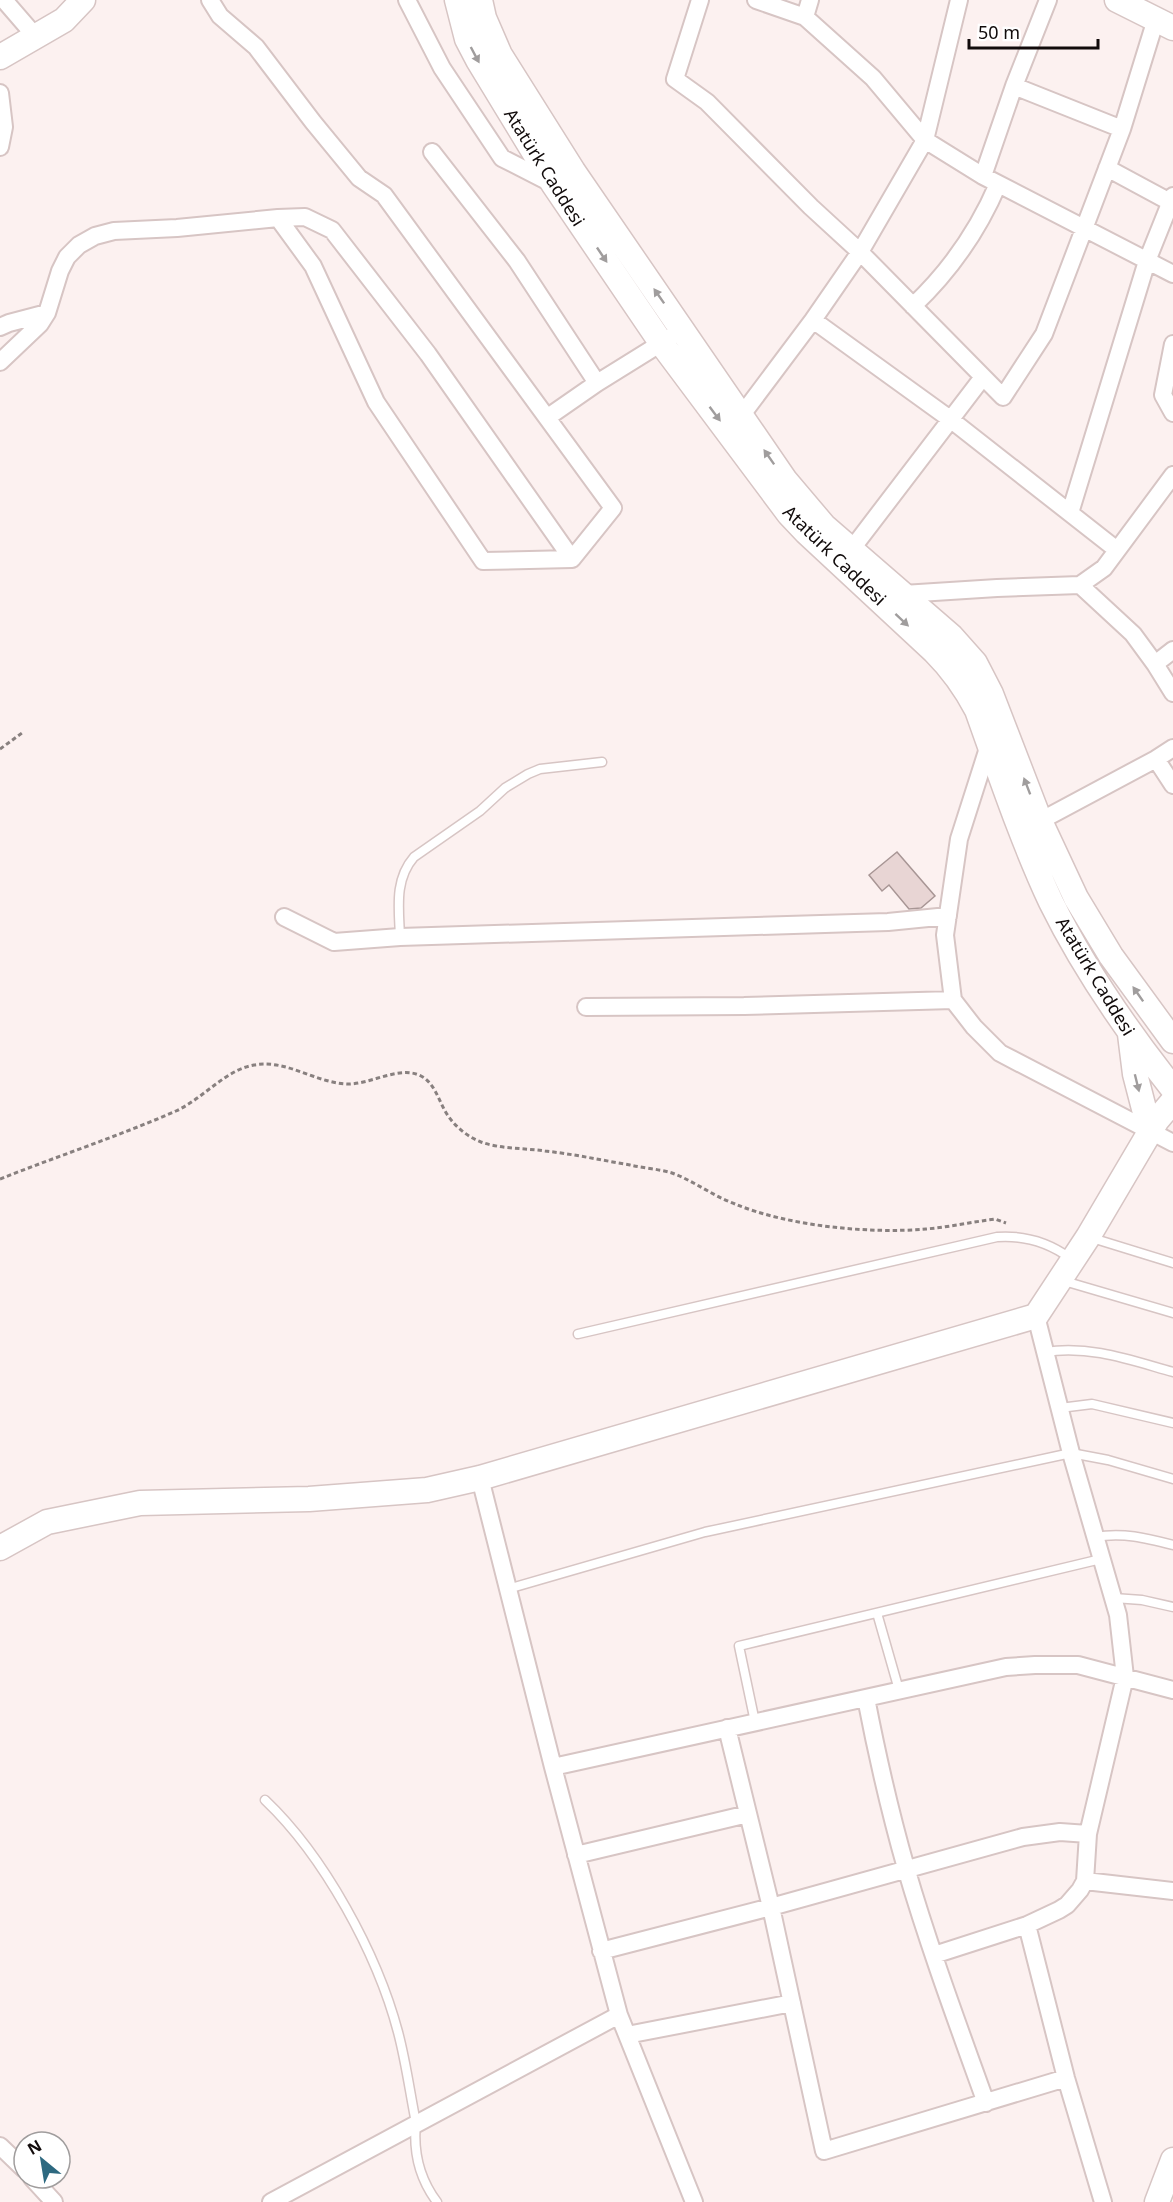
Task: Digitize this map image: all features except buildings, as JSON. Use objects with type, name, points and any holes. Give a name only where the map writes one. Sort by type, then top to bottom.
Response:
[{"type":"main road","points":[[0,57],[64,20],[83,0]]},
{"type":"main road","name":"Atatürk Caddesi","points":[[457,0],[467,39],[478,60],[564,178],[682,329],[799,500],[824,526],[964,650],[983,676],[1040,821],[1067,881],[1093,928],[1173,1041]]},
{"type":"main road","name":"Atatürk Caddesi","points":[[480,0],[483,18],[500,55],[564,178],[662,344],[795,520],[954,671],[966,688],[977,710],[1036,868],[1053,904],[1130,1034],[1173,1089]]},
{"type":"main road","points":[[1117,0],[1164,24]]},
{"type":"main road","points":[[1130,1034],[1135,1074],[1150,1132]]},
{"type":"main road","points":[[0,1548],[47,1522],[140,1503],[309,1500],[427,1490],[480,1478],[1036,1316],[1088,1237],[1157,1120],[1173,1101]]},
{"type":"main road","points":[[1157,2202],[1173,2160]]},
{"type":"street","points":[[4,0],[36,37]]},
{"type":"street","points":[[210,0],[220,16],[256,47],[359,178],[384,195],[613,508],[572,559],[483,561],[376,402],[313,266],[278,218]]},
{"type":"street","points":[[406,0],[442,68],[502,158],[564,178]]},
{"type":"street","points":[[699,0],[675,79],[707,102],[1003,397],[1044,334],[1164,24]]},
{"type":"street","points":[[756,0],[806,17],[873,78],[925,140],[983,176],[1173,274]]},
{"type":"street","points":[[806,17],[810,0]]},
{"type":"street","points":[[741,416],[813,320],[860,252],[925,140],[959,0]]},
{"type":"street","points":[[983,176],[1014,86],[1048,0]]},
{"type":"street","points":[[1014,86],[1122,129]]},
{"type":"street","points":[[0,93],[4,127],[0,147]]},
{"type":"street","points":[[432,152],[517,261],[597,383]]},
{"type":"street","points":[[1070,513],[1147,261],[1172,199],[1107,168]]},
{"type":"street","points":[[913,306],[933,287],[967,244],[998,184]]},
{"type":"street","points":[[0,362],[40,324],[47,313],[60,271],[67,257],[79,245],[94,236],[114,231],[304,217],[332,231],[428,354],[572,559]]},
{"type":"street","points":[[3,320],[47,313]]},
{"type":"street","points":[[813,320],[950,419],[1117,550]]},
{"type":"street","points":[[548,417],[682,329]]},
{"type":"street","points":[[1173,344],[1162,395],[1173,413]]},
{"type":"street","points":[[851,550],[983,377]]},
{"type":"street","points":[[903,594],[1080,585],[1104,568],[1173,475]]},
{"type":"street","points":[[1080,585],[1133,634],[1173,693]]},
{"type":"street","points":[[1155,664],[1173,650]]},
{"type":"street","points":[[989,745],[959,839],[945,935],[953,1000],[974,1027],[1000,1053],[1173,1143]]},
{"type":"street","points":[[1040,821],[1173,748]]},
{"type":"street","points":[[1156,759],[1173,785]]},
{"type":"street","points":[[284,917],[334,942],[400,937],[888,922],[948,916]]},
{"type":"street","points":[[586,1007],[744,1006],[953,1000]]},
{"type":"street","points":[[934,1955],[1027,1925],[1067,1905],[1080,1890],[1085,1881],[1088,1834],[1125,1677],[1122,1635],[1114,1598],[1071,1453],[1036,1316]]},
{"type":"street","points":[[480,1478],[619,2015],[694,2202]]},
{"type":"street","points":[[553,1767],[977,1672],[1035,1665],[1078,1665],[1173,1690]]},
{"type":"street","points":[[866,1698],[885,1789],[906,1869],[986,2103]]},
{"type":"street","points":[[727,1728],[771,1907],[824,2151],[1066,2078]]},
{"type":"street","points":[[576,1856],[748,1814]]},
{"type":"street","points":[[601,1951],[1041,1833],[1088,1834]]},
{"type":"street","points":[[1085,1881],[1173,1892]]},
{"type":"street","points":[[1027,1925],[1066,2078],[1103,2202]]},
{"type":"street","points":[[627,2035],[792,2003]]},
{"type":"street","points":[[271,2202],[619,2015]]},
{"type":"street","points":[[0,2146],[12,2158]]},
{"type":"street","points":[[43,2190],[54,2202]]},
{"type":"lane","points":[[400,937],[400,879],[414,857],[480,811],[505,788],[528,774],[540,769],[602,762]]},
{"type":"lane","points":[[578,1334],[998,1237],[1019,1237],[1045,1244],[1066,1270],[1173,1313]]},
{"type":"lane","points":[[1088,1237],[1173,1263]]},
{"type":"lane","points":[[1045,1352],[1090,1350],[1173,1372]]},
{"type":"lane","points":[[1060,1408],[1092,1404],[1173,1423]]},
{"type":"lane","points":[[508,1589],[705,1532],[1071,1453],[1108,1460],[1173,1479]]},
{"type":"lane","points":[[1095,1537],[1134,1535],[1173,1545]]},
{"type":"lane","points":[[755,1722],[739,1646],[1101,1559]]},
{"type":"lane","points":[[1114,1598],[1142,1600],[1173,1607]]},
{"type":"lane","points":[[877,1613],[899,1690]]},
{"type":"lane","points":[[265,1800],[282,1816],[313,1853],[371,1959],[398,2033],[416,2123],[418,2167],[429,2192],[437,2202]]},
{"type":"path","points":[[0,748],[22,733]]},
{"type":"path","points":[[0,1179],[176,1110],[205,1094],[229,1074],[241,1068],[266,1064],[279,1065],[331,1082],[346,1084],[372,1081],[402,1072],[416,1074],[432,1084],[452,1122],[479,1141],[568,1153],[672,1174],[736,1205],[769,1215],[838,1227],[887,1230],[926,1229],[995,1219],[1010,1225],[1019,1237]]}]
